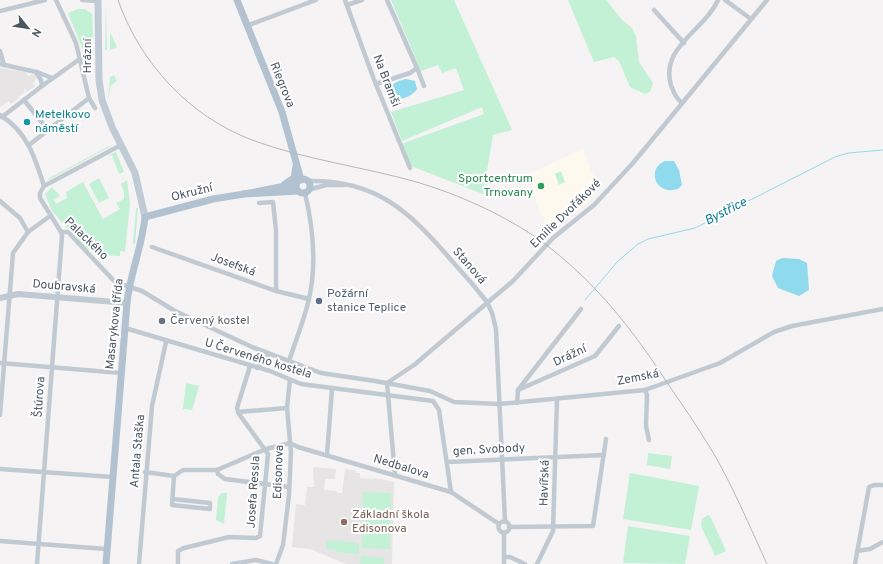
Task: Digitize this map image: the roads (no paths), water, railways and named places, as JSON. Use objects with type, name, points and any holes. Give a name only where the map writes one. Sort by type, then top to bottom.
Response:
[{"type":"main road","name":"Riegrova","points":[[237,0],[246,26],[282,112],[301,181]]},
{"type":"main road","name":"Hrázní","points":[[98,1],[99,85],[104,111]]},
{"type":"main road","name":"Masarykova třída","points":[[104,111],[135,173],[146,218],[143,237],[129,286],[127,303],[106,549],[106,564]]},
{"type":"main road","points":[[265,189],[284,185],[292,180],[296,174],[296,160]]},
{"type":"main road","points":[[301,181],[304,191]]},
{"type":"main road","points":[[301,181],[309,185],[304,191]]},
{"type":"main road","name":"Okružní","points":[[244,194],[301,181]]},
{"type":"main road","name":"Okružní","points":[[146,218],[212,199],[244,194],[290,190],[304,191]]},
{"type":"street","points":[[0,11],[45,0]]},
{"type":"street","points":[[56,0],[81,58],[89,98],[95,108]]},
{"type":"street","points":[[82,0],[98,1]]},
{"type":"street","points":[[246,26],[316,0]]},
{"type":"street","points":[[346,2],[362,0]]},
{"type":"street","points":[[388,0],[424,86]]},
{"type":"street","points":[[682,103],[674,93],[669,76],[672,56],[714,8],[718,0]]},
{"type":"street","points":[[725,0],[751,19]]},
{"type":"street","name":"Emilie Dvořákové","points":[[387,383],[414,365],[519,276],[553,238],[598,200],[633,163],[767,0]]},
{"type":"street","name":"Na Bramši","points":[[346,2],[376,84],[410,168]]},
{"type":"street","points":[[654,10],[684,43]]},
{"type":"street","points":[[0,50],[2,64],[36,72],[52,78]]},
{"type":"street","points":[[1,116],[81,58]]},
{"type":"street","points":[[376,84],[410,73],[417,68]]},
{"type":"street","points":[[36,72],[41,80],[42,86]]},
{"type":"street","points":[[29,145],[47,129],[89,98]]},
{"type":"street","points":[[24,100],[47,129]]},
{"type":"street","name":"Palackého","points":[[1,116],[13,124],[29,145],[44,186],[40,193],[40,198],[61,232],[68,232],[115,282],[129,286]]},
{"type":"street","points":[[44,186],[58,180],[121,145]]},
{"type":"street","name":"Stanová","points":[[301,181],[334,181],[384,198],[418,223],[487,302],[492,313],[496,329],[505,521]]},
{"type":"street","name":"Stanová","points":[[304,191],[326,186],[351,186]]},
{"type":"street","points":[[288,361],[309,299],[313,267],[311,228],[304,191]]},
{"type":"street","points":[[0,201],[20,218],[28,232]]},
{"type":"street","points":[[259,204],[273,202],[276,230],[276,291]]},
{"type":"street","points":[[0,416],[2,363],[13,253],[28,232],[50,216]]},
{"type":"street","name":"Štúrova","points":[[38,564],[58,297],[61,232]]},
{"type":"street","name":"Josefská","points":[[152,247],[276,291],[309,299]]},
{"type":"street","name":"U Červeného kostela","points":[[129,286],[142,291],[175,311],[252,347],[288,361],[321,373],[387,383]]},
{"type":"street","name":"Doubravská","points":[[0,298],[9,294],[127,303]]},
{"type":"street","points":[[517,403],[518,390],[581,309]]},
{"type":"street","name":"Zemská","points":[[387,383],[432,392],[452,401],[499,404],[645,390],[720,363],[774,332],[792,326],[883,309]]},
{"type":"street","name":"Drážní","points":[[518,390],[595,356],[620,326]]},
{"type":"street","name":"U Červeného kostela","points":[[125,328],[166,342],[257,368],[301,384],[332,389],[428,399],[435,402],[439,410],[446,462]]},
{"type":"street","name":"Antala Staška","points":[[139,564],[152,402],[166,342]]},
{"type":"street","points":[[257,368],[270,354]]},
{"type":"street","points":[[2,363],[121,373]]},
{"type":"street","points":[[250,366],[237,407],[238,412],[266,449]]},
{"type":"street","name":"Edisonova","points":[[276,564],[283,545],[289,487],[291,452],[287,408],[290,380]]},
{"type":"street","points":[[387,383],[394,475]]},
{"type":"street","points":[[327,455],[332,389]]},
{"type":"street","points":[[645,390],[647,395],[646,426],[650,440]]},
{"type":"street","name":"Havířská","points":[[537,564],[553,531],[557,399]]},
{"type":"street","points":[[238,412],[287,408]]},
{"type":"street","points":[[509,527],[593,526],[606,439]]},
{"type":"street","points":[[146,472],[174,476],[183,470],[217,470],[266,449],[290,443]]},
{"type":"street","name":"Nedbalova","points":[[290,443],[451,492],[499,524]]},
{"type":"street","name":"Josefa Ressla","points":[[178,564],[178,551],[184,548],[229,537],[256,538],[260,536],[268,454],[266,449]]},
{"type":"street","name":"gen. Svobody","points":[[446,462],[604,455]]},
{"type":"street","points":[[446,462],[451,492]]},
{"type":"street","points":[[0,469],[112,477]]},
{"type":"street","points":[[217,470],[218,474],[225,479],[289,487]]},
{"type":"street","points":[[172,499],[210,502],[210,509],[172,505],[172,499],[174,476]]},
{"type":"street","points":[[855,564],[869,487],[874,485],[883,485]]},
{"type":"street","points":[[504,533],[500,530],[499,524],[502,521],[505,521],[509,527]]},
{"type":"street","points":[[504,564],[504,533],[509,527]]},
{"type":"street","points":[[0,541],[106,549]]},
{"type":"street","points":[[857,551],[870,549],[883,542]]},
{"type":"street","points":[[504,557],[510,557],[525,564]]},
{"type":"street","points":[[232,564],[256,560],[272,564]]},
{"type":"water","points":[[406,79],[415,81],[417,89],[411,95],[400,99],[395,99],[388,96],[386,93],[392,85]]},
{"type":"water","points":[[665,161],[674,161],[679,170],[682,185],[678,189],[664,189],[656,181],[656,170],[659,165]]},
{"type":"water","points":[[782,258],[799,259],[807,263],[809,290],[799,296],[778,288],[772,276],[776,261]]},
{"type":"waterway","name":"Bystřice","points":[[585,300],[618,261],[638,244],[648,239],[695,228],[835,157],[848,153],[883,150]]},
{"type":"railway","points":[[118,0],[127,23],[153,66],[188,102],[229,130],[272,147],[399,177],[449,193],[491,211],[518,226],[552,249],[571,265],[606,301],[637,339],[695,423],[726,477],[767,564]]},
{"type":"place","name":"Metelkovo náměstí","points":[[27,122]]},
{"type":"place","name":"Sportcentrum Trnovany","points":[[541,186]]},
{"type":"place","name":"Požární stanice Teplice","points":[[319,301]]},
{"type":"place","name":"Červený kostel","points":[[162,321]]},
{"type":"place","name":"Základní škola Edisonova","points":[[344,522]]}]
